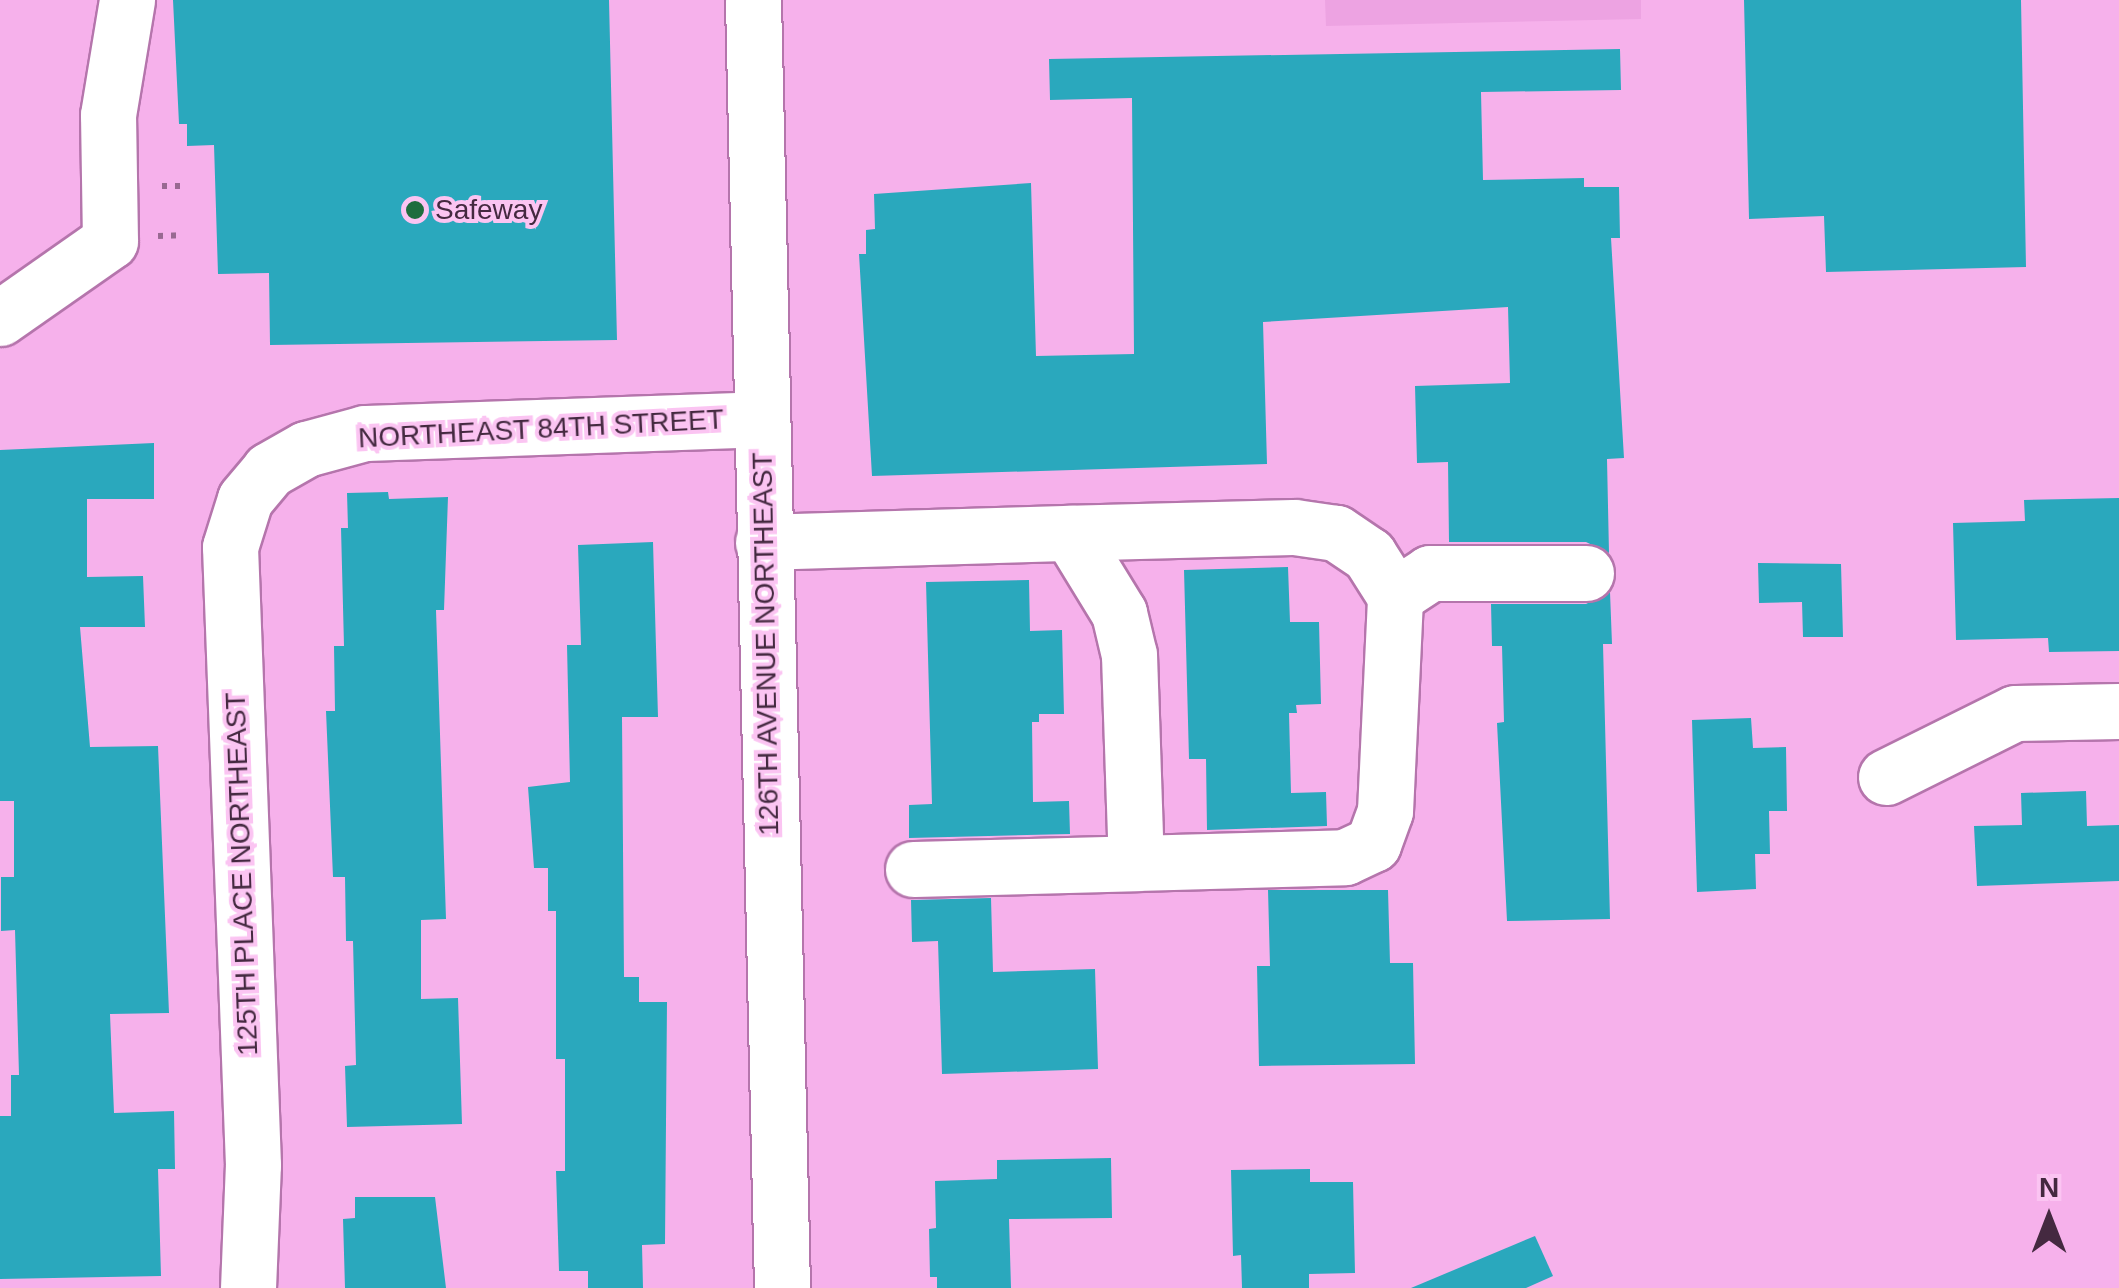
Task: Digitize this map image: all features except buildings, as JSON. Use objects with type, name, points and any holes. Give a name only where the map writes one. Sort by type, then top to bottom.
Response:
[{"type":"street","points":[[0,318],[110,240],[108,115],[127,0]]},
{"type":"street","name":"126TH AVENUE NORTHEAST","points":[[753,0],[782,1288]]},
{"type":"street","name":"NORTHEAST 84TH STREET","points":[[269,470],[306,449],[364,434],[760,419]]},
{"type":"street","name":"125TH PLACE NORTHEAST","points":[[248,1288],[253,1164],[230,547],[245,499],[269,470]]},
{"type":"street","points":[[764,542],[1294,527],[1336,533],[1369,554],[1394,596],[1385,811],[1373,844],[1346,857],[913,869]]},
{"type":"street","points":[[1070,533],[1119,612],[1129,656],[1136,863]]},
{"type":"street","points":[[1394,596],[1430,573],[1586,573]]},
{"type":"street","points":[[1886,777],[2015,714],[2119,711]]},
{"type":"shaded area","points":[[1325,0],[1641,0],[1641,19],[1326,26]]},
{"type":"place","name":"Safeway","points":[[415,210]]}]
